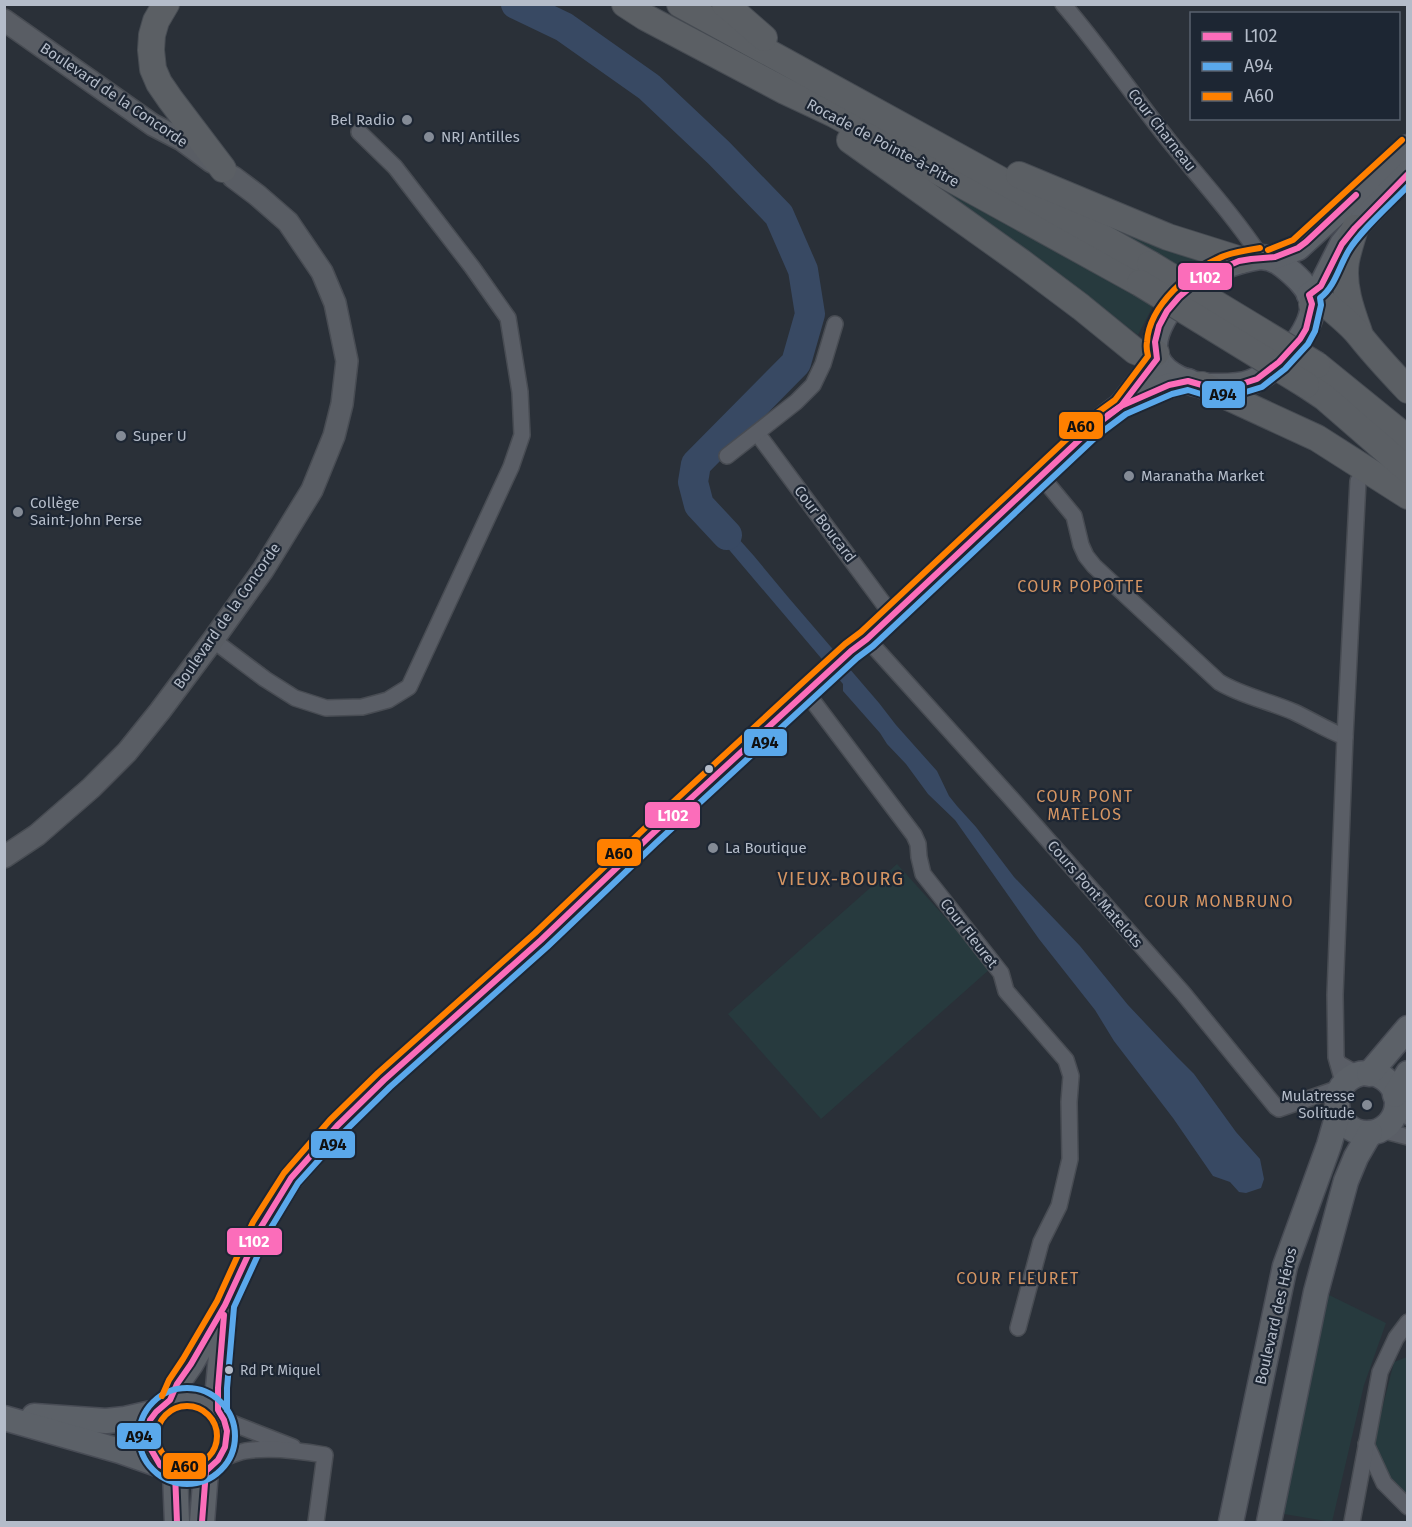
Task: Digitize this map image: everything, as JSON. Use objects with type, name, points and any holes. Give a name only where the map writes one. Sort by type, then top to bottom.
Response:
[{"type":"highway","points":[[166,4],[156,21],[152,35],[153,69],[170,99],[228,173]]},
{"type":"highway","name":"Rocade de Pointe-à-Pitre","points":[[603,4],[625,14],[635,11],[785,91],[1145,273]]},
{"type":"highway","name":"Rocade de Pointe-à-Pitre","points":[[680,4],[1015,188],[1145,273]]},
{"type":"highway","points":[[724,4],[827,86]]},
{"type":"highway","points":[[750,26],[829,76],[955,146]]},
{"type":"highway","points":[[785,91],[1021,262],[1135,351],[1157,356]]},
{"type":"highway","points":[[852,99],[1001,167],[1168,237],[1258,258]]},
{"type":"highway","points":[[1355,228],[1345,262],[1345,279],[1347,294],[1360,335]]},
{"type":"highway","points":[[1145,273],[1311,375],[1407,439]]},
{"type":"highway","points":[[1311,299],[1325,303],[1360,335],[1407,390]]},
{"type":"highway","points":[[1311,375],[1324,397],[1407,471]]},
{"type":"highway","points":[[1195,383],[1317,438],[1407,496]]},
{"type":"main road","name":"Boulevard de la Concorde","points":[[4,20],[153,125],[182,140],[257,195],[288,222],[322,272],[335,303],[347,361],[342,404],[334,436],[312,490],[263,570],[160,711],[127,752],[38,835],[4,857]]},
{"type":"main road","points":[[1195,383],[1172,374],[1157,356],[1156,338],[1161,324],[1178,298],[1220,268],[1298,248],[1407,147]]},
{"type":"main road","points":[[177,1522],[167,1469],[148,1446],[147,1433],[150,1420],[163,1406],[191,1364],[225,1305],[261,1227],[291,1178],[337,1126],[384,1080],[549,933],[650,836],[1092,428],[1121,406],[1170,385],[1195,383],[1235,386],[1250,382],[1269,371],[1303,334],[1309,322],[1311,299],[1321,286],[1342,244],[1407,173]]},
{"type":"main road","points":[[1258,258],[1281,263],[1296,276],[1311,299]]},
{"type":"main road","points":[[1121,406],[1157,356]]},
{"type":"main road","name":"Boulevard des Héros","points":[[1231,1522],[1285,1266],[1329,1145],[1347,1086],[1407,1028]]},
{"type":"main road","points":[[1269,1522],[1316,1292],[1346,1181],[1356,1157],[1375,1131],[1389,1123],[1393,1117],[1400,1104],[1407,1073]]},
{"type":"main road","points":[[1375,1131],[1360,1132],[1351,1129],[1343,1122],[1347,1086],[1378,1076],[1391,1086],[1400,1104]]},
{"type":"main road","points":[[201,1522],[212,1466],[225,1447],[227,1431],[221,1415],[218,1388],[225,1305]]},
{"type":"main road","points":[[4,1416],[106,1421],[125,1419],[163,1406],[183,1396],[196,1397],[208,1402],[221,1415]]},
{"type":"main road","points":[[4,1416],[190,1475],[212,1466]]},
{"type":"street","name":"Cour Charneau","points":[[1063,4],[1169,141],[1243,229],[1258,258]]},
{"type":"street","points":[[213,640],[264,679],[295,698],[326,708],[370,705],[388,700],[410,687],[511,467],[522,435],[520,392],[508,318],[395,167],[359,132]]},
{"type":"street","points":[[727,456],[796,402],[813,385],[823,364],[835,324]]},
{"type":"street","name":"Cour Boucard","points":[[757,433],[892,615]]},
{"type":"street","points":[[1041,476],[1074,516],[1079,539],[1090,561],[1219,682],[1231,689],[1293,712],[1345,737]]},
{"type":"street","points":[[1347,1086],[1336,1057],[1335,995],[1358,481]]},
{"type":"street","name":"Cours Pont Matelots","points":[[859,645],[1009,796],[1183,993],[1276,1107],[1280,1109],[1347,1086]]},
{"type":"street","name":"Cour Fleuret","points":[[814,685],[914,835],[918,844],[923,874],[1001,974],[1006,991],[1066,1060],[1071,1076],[1070,1160],[1059,1206],[1041,1242],[1018,1328]]},
{"type":"street","points":[[1375,1131],[1407,1137]]},
{"type":"street","points":[[1352,1522],[1380,1372],[1396,1338],[1407,1322]]},
{"type":"street","points":[[221,1415],[301,1451]]},
{"type":"street","points":[[1366,1444],[1384,1483],[1407,1507]]},
{"type":"street","points":[[212,1466],[236,1453],[251,1450],[301,1451],[325,1455],[316,1522]]},
{"type":"green space","points":[[953,192],[1153,306],[1138,335],[1034,255],[942,197]]},
{"type":"green space","points":[[1039,192],[1219,258],[1193,274]]},
{"type":"green space","points":[[897,864],[991,968],[821,1119],[728,1014]]},
{"type":"green space","points":[[1323,1292],[1386,1323],[1364,1385],[1332,1522],[1272,1512]]},
{"type":"green space","points":[[1407,1357],[1407,1498],[1385,1471],[1373,1445],[1394,1362]]},
{"type":"water","points":[[699,505],[713,510],[754,556],[937,771],[949,796],[1014,877],[1080,946],[1128,1005],[1194,1074],[1236,1132],[1260,1159],[1264,1179],[1261,1188],[1246,1193],[1239,1192],[1230,1182],[1213,1176],[1173,1118],[1114,1041],[1095,1010],[1039,939],[955,820],[928,794],[906,764],[843,691],[843,684],[703,519]]},
{"type":"waterway","points":[[516,4],[564,27],[649,87],[719,153],[779,215],[803,270],[810,314],[796,363],[696,464],[693,482],[699,505],[727,535]]},
{"type":"transit line","name":"A60","points":[[1268,250],[1293,240],[1402,140]]},
{"type":"transit line","name":"L102","points":[[177,1522],[175,1473],[160,1465],[149,1446],[147,1433],[150,1420],[170,1400],[177,1384],[191,1364],[225,1305],[261,1227],[291,1178],[337,1126],[384,1080],[541,940],[650,836],[851,651],[867,639],[1092,428],[1121,406],[1169,385],[1188,381],[1202,385],[1235,386],[1257,379],[1279,362],[1306,329],[1312,304],[1309,295],[1321,286],[1342,244],[1408,174]]},
{"type":"transit line","name":"A94","points":[[227,1410],[234,1307],[269,1231],[298,1183],[344,1132],[390,1087],[547,947],[656,843],[857,658],[873,646],[1098,435],[1126,414],[1172,394],[1188,390],[1201,394],[1236,395],[1262,387],[1285,369],[1308,344],[1315,331],[1321,305],[1320,298],[1333,282],[1349,250],[1408,186]]},
{"type":"transit line","name":"L102","points":[[1108,415],[1121,406],[1157,359],[1155,342],[1159,326],[1167,311],[1179,297],[1209,274],[1239,261],[1275,257],[1298,248],[1356,195]]},
{"type":"transit line","name":"A60","points":[[162,1396],[169,1380],[217,1301],[253,1222],[284,1173],[330,1120],[378,1073],[535,933],[800,685],[861,632],[1086,421],[1115,400],[1148,356],[1150,328],[1155,315],[1174,290],[1211,262],[1232,253],[1260,248]]},
{"type":"transit line","name":"L102","points":[[202,1522],[206,1471],[218,1460],[225,1447],[227,1431],[218,1410],[224,1315]]},
{"type":"transit line","name":"A94","points":[[187,1388],[205,1391],[221,1402],[232,1418],[235,1436],[232,1454],[221,1470],[205,1481],[187,1484],[169,1481],[153,1470],[142,1454],[139,1436],[142,1418],[153,1402],[169,1391],[187,1388]]},
{"type":"transit line","name":"A60","points":[[181,1406],[193,1406],[204,1411],[212,1419],[217,1436],[215,1448],[204,1461],[193,1466],[181,1466],[170,1461],[162,1453],[157,1442],[157,1430],[162,1419],[170,1411],[181,1406]]},
{"type":"place","name":"Bel Radio","points":[[407,120]]},
{"type":"place","name":"NRJ Antilles","points":[[429,137]]},
{"type":"place","name":"Super U","points":[[121,436]]},
{"type":"place","name":"Maranatha Market","points":[[1129,476]]},
{"type":"place","name":"Collège Saint-John Perse","points":[[18,512]]},
{"type":"place","name":"La Boutique","points":[[713,848]]},
{"type":"place","name":"Mulatresse Solitude","points":[[1367,1105]]},
{"type":"place","name":"Rd Pt Miquel","points":[[229,1370]]},
{"type":"district","name":"COUR POPOTTE","points":[[1081,586]]},
{"type":"district","name":"COUR PONT MATELOS","points":[[1085,805]]},
{"type":"district","name":"VIEUX-BOURG","points":[[841,879]]},
{"type":"district","name":"COUR MONBRUNO","points":[[1219,901]]},
{"type":"district","name":"COUR FLEURET","points":[[1018,1278]]}]
